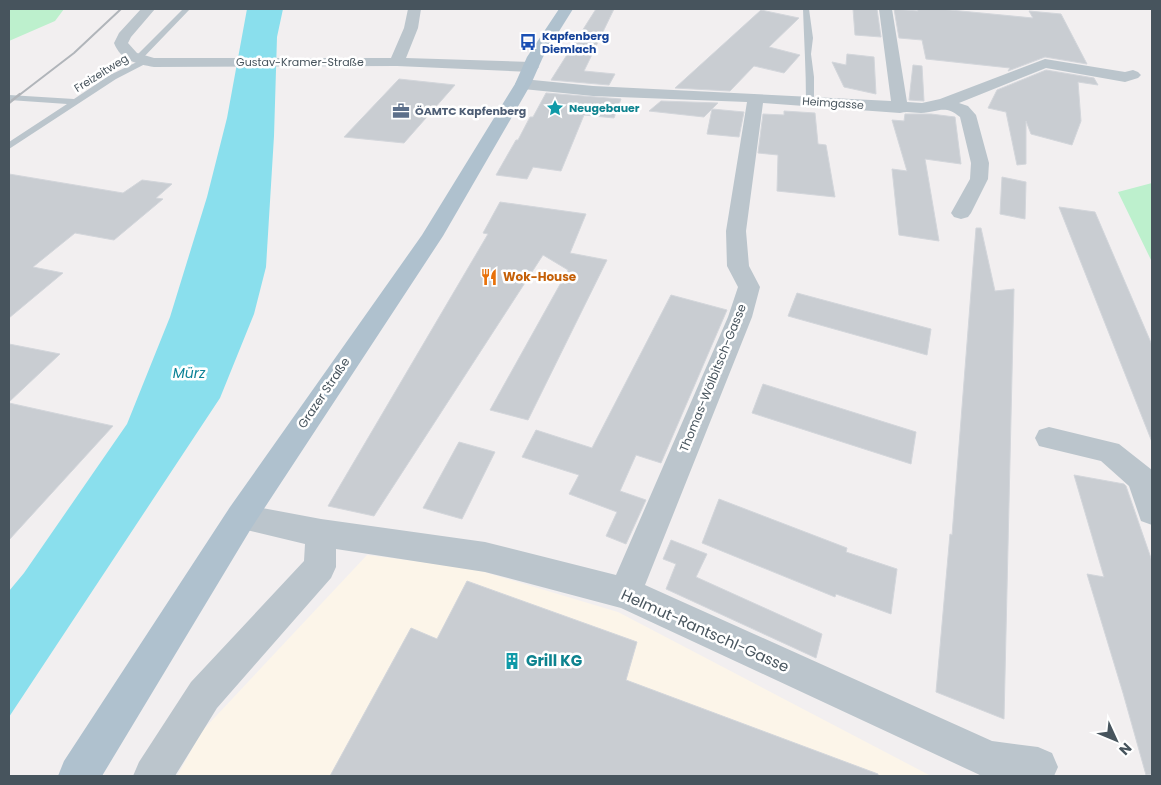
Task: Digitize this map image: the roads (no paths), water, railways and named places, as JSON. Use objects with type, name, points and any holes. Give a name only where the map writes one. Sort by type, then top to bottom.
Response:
[{"type":"main road","name":"Grazer Straße","points":[[78,776],[241,517],[432,236],[527,75],[535,57],[566,9]]},
{"type":"street","points":[[141,59],[127,54],[121,43],[124,36],[148,9]]},
{"type":"street","points":[[397,62],[411,28],[415,9]]},
{"type":"street","points":[[885,9],[900,108]]},
{"type":"street","name":"Gustav-Kramer-Straße","points":[[141,59],[160,63],[397,62],[527,75]]},
{"type":"street","name":"Heimgasse","points":[[527,75],[593,91],[756,98],[900,108],[922,108],[945,103],[1044,63],[1125,77],[1133,75]]},
{"type":"street","name":"Thomas-Wölbitsch-Gasse","points":[[625,593],[740,318],[749,287],[738,266],[736,231],[756,98]]},
{"type":"street","points":[[945,103],[962,110],[968,115],[980,163],[980,180],[961,213]]},
{"type":"street","points":[[1049,438],[1109,452],[1142,479],[1152,512]]},
{"type":"street","name":"Helmut-Rantschl-Gasse","points":[[241,517],[321,533],[485,557],[625,593],[990,760],[1038,767]]},
{"type":"street","points":[[153,776],[204,695],[320,567],[321,533]]},
{"type":"lane","name":"Freizeitweg","points":[[9,97],[76,102],[141,59],[187,9]]},
{"type":"lane","points":[[806,9],[809,38],[807,54],[810,77],[810,101]]},
{"type":"lane","points":[[9,146],[76,102]]},
{"type":"water","name":"Mürz","points":[[247,9],[283,9],[277,37],[274,136],[266,267],[254,314],[220,398],[9,717],[9,591],[24,573],[127,424],[170,317],[207,197],[227,118]]},
{"type":"railway","points":[[18,96],[74,53],[121,9]]},
{"type":"railway","points":[[9,103],[20,94]]},
{"type":"place","name":"Kapfenberg Diemlach","points":[[528,42]]},
{"type":"place","name":"Neugebauer","points":[[555,108]]},
{"type":"place","name":"ÖAMTC Kapfenberg","points":[[401,111]]},
{"type":"place","name":"Wok-House","points":[[489,277]]},
{"type":"place","name":"Grill KG","points":[[512,661]]}]
